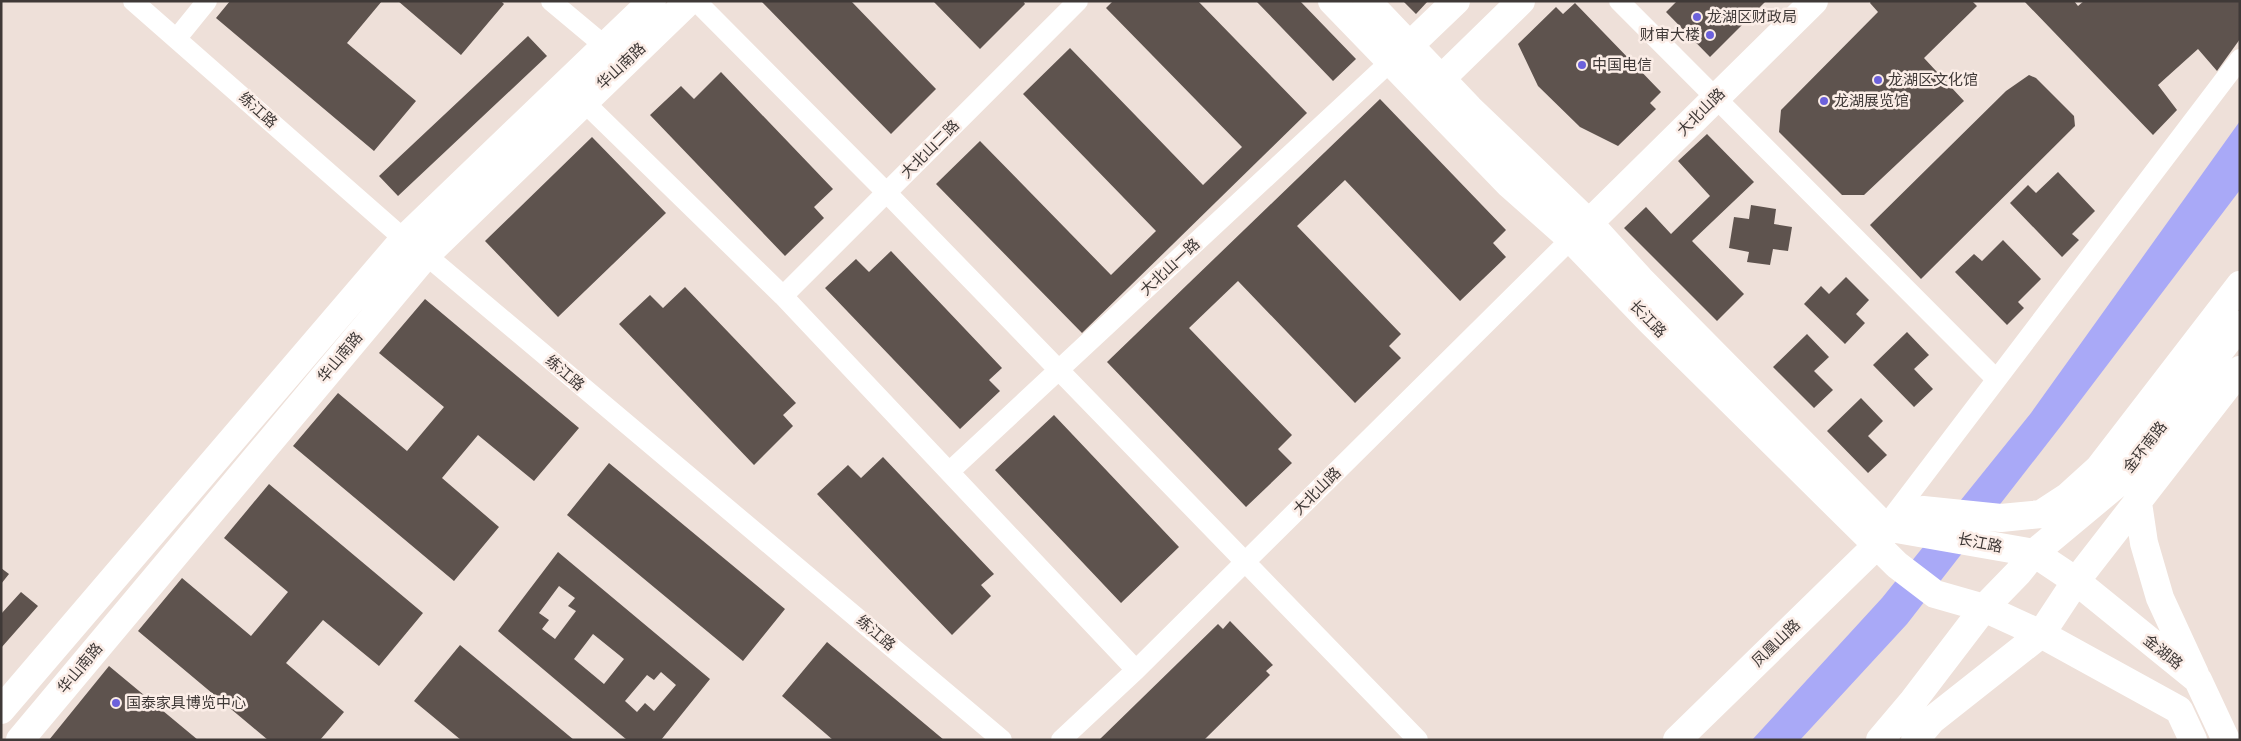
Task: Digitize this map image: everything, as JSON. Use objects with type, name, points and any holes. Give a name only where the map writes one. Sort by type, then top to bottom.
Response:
[{"type":"street","name":"练江路","points":[[133,1],[404,239],[1002,740]]},
{"type":"street","points":[[177,38],[208,1]]},
{"type":"street","points":[[551,1],[606,47]]},
{"type":"street","name":"华山南路","points":[[1,710],[404,239],[652,1]]},
{"type":"street","name":"华山南路","points":[[20,740],[426,256],[583,101],[689,1]]},
{"type":"street","points":[[696,1],[886,192],[1418,740]]},
{"type":"street","name":"大北山二路","points":[[783,296],[1078,1]]},
{"type":"street","name":"长江路","points":[[1332,1],[1401,53],[1442,78],[1580,231]]},
{"type":"street","name":"长江路","points":[[1367,1],[1401,53],[1510,184],[1580,231],[1640,279],[1880,536],[1897,565],[1935,594],[2009,581]]},
{"type":"street","name":"大北山一路","points":[[950,472],[1456,1]]},
{"type":"street","points":[[1442,78],[1521,1]]},
{"type":"street","points":[[1619,1],[1714,99],[1996,379]]},
{"type":"street","name":"大北山路","points":[[1062,740],[1245,563],[1814,1]]},
{"type":"street","points":[[1880,536],[1996,379],[2240,59]]},
{"type":"street","points":[[583,101],[783,296],[1136,670]]},
{"type":"street","points":[[1927,522],[2041,514],[2067,497],[2099,468],[2240,285]]},
{"type":"street","name":"金环南路","points":[[1880,740],[2009,581],[2118,483],[2240,325]]},
{"type":"street","name":"金环南路","points":[[2041,634],[2076,581],[2240,370]]},
{"type":"street","points":[[2138,502],[2144,543],[2160,598],[2198,680]]},
{"type":"street","name":"长江路","points":[[1880,536],[1927,522],[1972,542],[2009,581]]},
{"type":"street","name":"凤凰山路","points":[[1677,740],[1880,536]]},
{"type":"street","points":[[2009,581],[2041,634],[2179,710],[2193,740]]},
{"type":"street","name":"金湖路","points":[[2009,581],[2076,581],[2198,680],[2226,740]]},
{"type":"street","points":[[1915,740],[1932,720],[2041,634]]},
{"type":"water","points":[[2240,121],[2240,190],[2064,422],[1907,624],[1800,740],[1752,740],[1882,598],[2031,413]]},
{"type":"building","points":[[230,1],[382,1],[347,43],[416,101],[374,151],[216,18]]},
{"type":"building","points":[[398,1],[501,1],[504,4],[461,55]]},
{"type":"building","points":[[761,1],[851,1],[936,89],[891,134]]},
{"type":"building","points":[[933,1],[1023,1],[1025,4],[980,49]]},
{"type":"building","points":[[1113,1],[1198,1],[1307,113],[1082,333],[936,184],[980,141],[1111,275],[1156,231],[1023,94],[1070,48],[1203,185],[1242,147],[1106,8]]},
{"type":"building","points":[[1256,1],[1300,1],[1356,59],[1333,81]]},
{"type":"building","points":[[1403,1],[1428,1],[1416,14]]},
{"type":"building","name":"财审大楼","points":[[1677,1],[1766,1],[1710,57],[1666,12]]},
{"type":"building","name":"龙湖区文化馆","points":[[1871,1],[1972,1],[1977,6],[1924,58],[1964,101],[1864,195],[1842,195],[1779,132],[1781,110],[1878,12],[1870,3]]},
{"type":"building","points":[[2024,1],[2074,1],[2078,6],[2084,1],[2240,1],[2240,39],[2217,71],[2198,49],[2158,85],[2177,110],[2153,135]]},
{"type":"building","name":"中国电信","points":[[1575,3],[1661,92],[1650,103],[1656,109],[1618,146],[1580,127],[1538,86],[1518,44],[1556,7],[1563,14]]},
{"type":"building","points":[[528,36],[547,56],[398,196],[379,176]]},
{"type":"building","points":[[721,72],[833,189],[814,207],[824,218],[785,256],[650,115],[681,86],[694,99]]},
{"type":"building","points":[[2029,75],[2036,78],[2074,116],[2075,126],[1921,279],[1870,225],[2006,91]]},
{"type":"building","points":[[1380,99],[1506,230],[1493,243],[1506,257],[1460,301],[1345,180],[1297,226],[1401,334],[1389,346],[1401,358],[1355,403],[1238,281],[1189,328],[1292,435],[1278,449],[1292,463],[1246,507],[1107,362]]},
{"type":"building","points":[[1707,134],[1754,182],[1692,241],[1744,294],[1717,321],[1624,228],[1646,207],[1671,234],[1710,196],[1678,161]]},
{"type":"building","points":[[592,137],[666,213],[558,317],[485,241]]},
{"type":"building","points":[[2058,172],[2095,211],[2072,234],[2079,240],[2062,257],[2010,203],[2028,185],[2036,193]]},
{"type":"building","points":[[1751,205],[1776,209],[1774,224],[1792,227],[1788,251],[1773,249],[1770,265],[1747,262],[1749,252],[1729,248],[1734,217],[1749,219]]},
{"type":"building","points":[[2003,240],[2041,279],[2018,302],[2024,308],[2007,325],[1955,272],[1974,254],[1982,261]]},
{"type":"building","points":[[891,251],[1002,368],[989,380],[1000,391],[960,429],[825,288],[856,259],[869,272]]},
{"type":"building","points":[[1846,277],[1869,300],[1856,314],[1865,323],[1845,344],[1804,304],[1821,286],[1829,294]]},
{"type":"building","points":[[685,287],[796,403],[783,415],[793,426],[754,465],[619,324],[650,295],[663,308]]},
{"type":"building","points":[[425,299],[579,428],[534,481],[478,435],[442,478],[499,527],[454,581],[293,446],[338,393],[407,451],[444,407],[379,353]]},
{"type":"building","points":[[1907,332],[1929,355],[1914,369],[1933,389],[1914,407],[1873,365]]},
{"type":"building","points":[[1807,334],[1829,357],[1814,371],[1833,390],[1814,408],[1773,367]]},
{"type":"building","points":[[1861,398],[1883,421],[1868,436],[1887,455],[1868,473],[1827,431]]},
{"type":"building","points":[[1054,415],[1179,547],[1121,603],[995,470]]},
{"type":"building","points":[[883,457],[994,574],[981,585],[991,596],[952,635],[817,494],[848,465],[861,478]]},
{"type":"building","points":[[609,463],[785,609],[743,661],[567,515]]},
{"type":"building","points":[[269,484],[423,613],[379,666],[323,620],[286,663],[344,712],[320,740],[268,740],[138,631],[182,578],[251,636],[288,592],[224,538]]},
{"type":"building","points":[[558,552],[710,679],[661,740],[627,740],[498,631]],"holes":[[[559,586],[575,598],[568,606],[576,611],[555,639],[542,629],[549,620],[539,613]],[[593,634],[624,659],[604,684],[574,659]],[[661,672],[676,685],[654,711],[645,703],[637,712],[625,701],[647,675],[654,680]]]},
{"type":"building","points":[[1,568],[9,574],[1,584]]},
{"type":"building","points":[[21,592],[38,606],[1,648],[1,614]]},
{"type":"building","points":[[1230,621],[1273,665],[1266,671],[1270,675],[1204,740],[1099,740],[1218,624],[1223,629]]},
{"type":"building","points":[[827,642],[944,740],[833,740],[782,696]]},
{"type":"building","points":[[460,645],[574,740],[461,740],[414,701]]},
{"type":"building","name":"国泰家具博览中心","points":[[109,666],[198,740],[49,740]]},
{"type":"place","name":"龙湖区财政局","points":[[1697,17]]},
{"type":"place","name":"财审大楼","points":[[1710,35]]},
{"type":"place","name":"中国电信","points":[[1582,65]]},
{"type":"place","name":"龙湖区文化馆","points":[[1878,80]]},
{"type":"place","name":"龙湖展览馆","points":[[1824,101]]},
{"type":"place","name":"国泰家具博览中心","points":[[116,703]]}]
